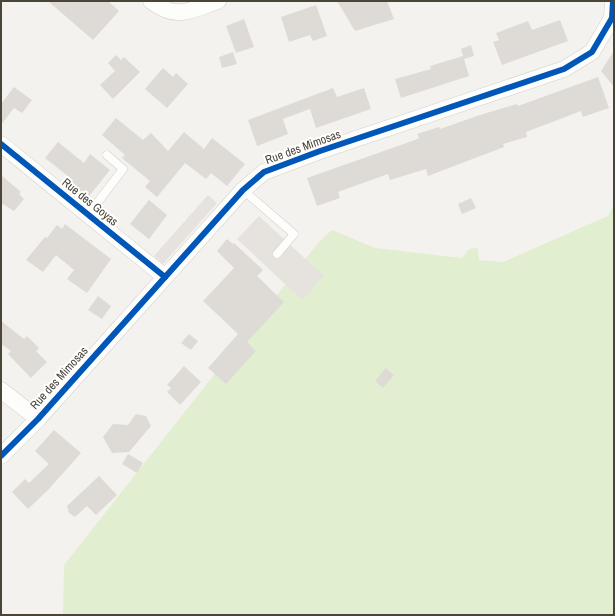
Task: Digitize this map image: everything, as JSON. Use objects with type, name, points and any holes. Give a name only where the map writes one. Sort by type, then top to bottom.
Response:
[{"type":"street","points":[[151,1],[160,8],[178,14],[218,1]]},
{"type":"street","name":"Rue des Mimosas","points":[[1,456],[38,419],[243,190],[264,172],[564,69],[592,52],[612,18],[612,1]]},
{"type":"street","name":"Rue des Goyas","points":[[1,144],[165,277]]},
{"type":"street","points":[[1,390],[38,419]]},
{"type":"lane","points":[[88,215],[124,169],[107,155]]},
{"type":"lane","points":[[243,190],[294,234],[277,254]]},
{"type":"green space","points":[[614,204],[614,615],[63,615],[64,565],[318,243],[332,230],[375,248],[462,258],[469,249],[478,248],[479,260],[503,262],[608,216]]},
{"type":"shaded area","points":[[208,195],[217,203],[163,264],[154,256]]},
{"type":"shaded area","points":[[259,216],[324,276],[302,300],[237,239]]},
{"type":"building","points":[[48,1],[108,1],[119,11],[93,40]]},
{"type":"building","points":[[337,1],[387,1],[394,19],[355,31]]},
{"type":"building","points":[[316,5],[327,36],[313,41],[310,35],[289,42],[281,17]]},
{"type":"building","points":[[244,19],[254,47],[236,53],[226,26]]},
{"type":"building","points":[[560,20],[568,41],[502,65],[493,42],[499,40],[496,33],[528,21],[532,30]]},
{"type":"building","points":[[471,45],[474,56],[464,59],[469,76],[401,98],[395,79],[431,69],[430,66],[463,56],[461,49]]},
{"type":"building","points":[[614,51],[614,87],[601,71]]},
{"type":"building","points":[[233,52],[237,64],[222,68],[219,57]]},
{"type":"building","points":[[116,55],[121,60],[124,57],[140,72],[113,99],[100,85],[115,71],[108,63]]},
{"type":"building","points":[[163,68],[173,77],[176,73],[188,84],[167,108],[145,89]]},
{"type":"building","points":[[598,77],[609,108],[583,117],[581,111],[526,132],[527,137],[503,144],[504,147],[428,176],[426,169],[390,180],[388,174],[338,192],[340,198],[317,206],[307,178],[415,140],[419,138],[417,134],[439,127],[440,129],[517,104],[518,106]]},
{"type":"building","points":[[14,87],[32,100],[22,113],[14,108],[1,125],[1,104]]},
{"type":"building","points":[[333,88],[337,97],[364,88],[371,109],[316,128],[310,109],[283,119],[288,134],[257,146],[248,120]]},
{"type":"building","points":[[116,118],[143,140],[151,133],[168,151],[184,132],[204,149],[212,138],[245,164],[227,186],[211,173],[206,179],[185,163],[157,197],[145,187],[150,181],[122,158],[125,155],[102,135]]},
{"type":"building","points":[[58,142],[84,163],[90,154],[110,170],[86,200],[68,186],[73,180],[45,158]]},
{"type":"building","points":[[1,175],[21,192],[19,194],[24,199],[14,211],[1,203]]},
{"type":"building","points":[[471,198],[476,208],[462,214],[458,204]]},
{"type":"building","points":[[149,200],[167,215],[149,239],[130,224]]},
{"type":"building","points":[[65,224],[111,259],[87,293],[67,279],[74,270],[56,255],[43,272],[26,260],[57,225],[62,229]]},
{"type":"building","points":[[227,239],[233,244],[234,243],[263,270],[257,276],[284,302],[247,342],[256,351],[226,384],[208,368],[238,334],[203,301],[234,268],[217,251]]},
{"type":"building","points":[[98,296],[111,306],[102,319],[88,310]]},
{"type":"building","points":[[1,321],[24,339],[27,336],[39,348],[36,351],[47,362],[31,378],[8,354],[11,351],[1,344]]},
{"type":"building","points":[[189,334],[198,341],[191,350],[181,343]]},
{"type":"building","points":[[184,366],[201,382],[180,405],[167,392],[171,388],[167,385]]},
{"type":"building","points":[[386,368],[394,375],[383,388],[375,381]]},
{"type":"building","points":[[136,414],[146,416],[151,426],[129,452],[112,453],[103,437],[113,424],[128,425]]},
{"type":"building","points":[[54,430],[81,453],[48,490],[28,509],[12,492],[25,479],[29,483],[49,464],[35,451]]},
{"type":"building","points":[[128,454],[143,463],[137,473],[122,464]]},
{"type":"building","points":[[99,476],[117,495],[96,515],[87,506],[75,517],[69,513],[67,506]]},
{"type":"cycle path","points":[[1,456],[38,419],[243,190],[264,172],[320,151],[564,69],[592,52],[612,18],[613,1]]},
{"type":"cycle path","points":[[1,144],[165,277]]}]
